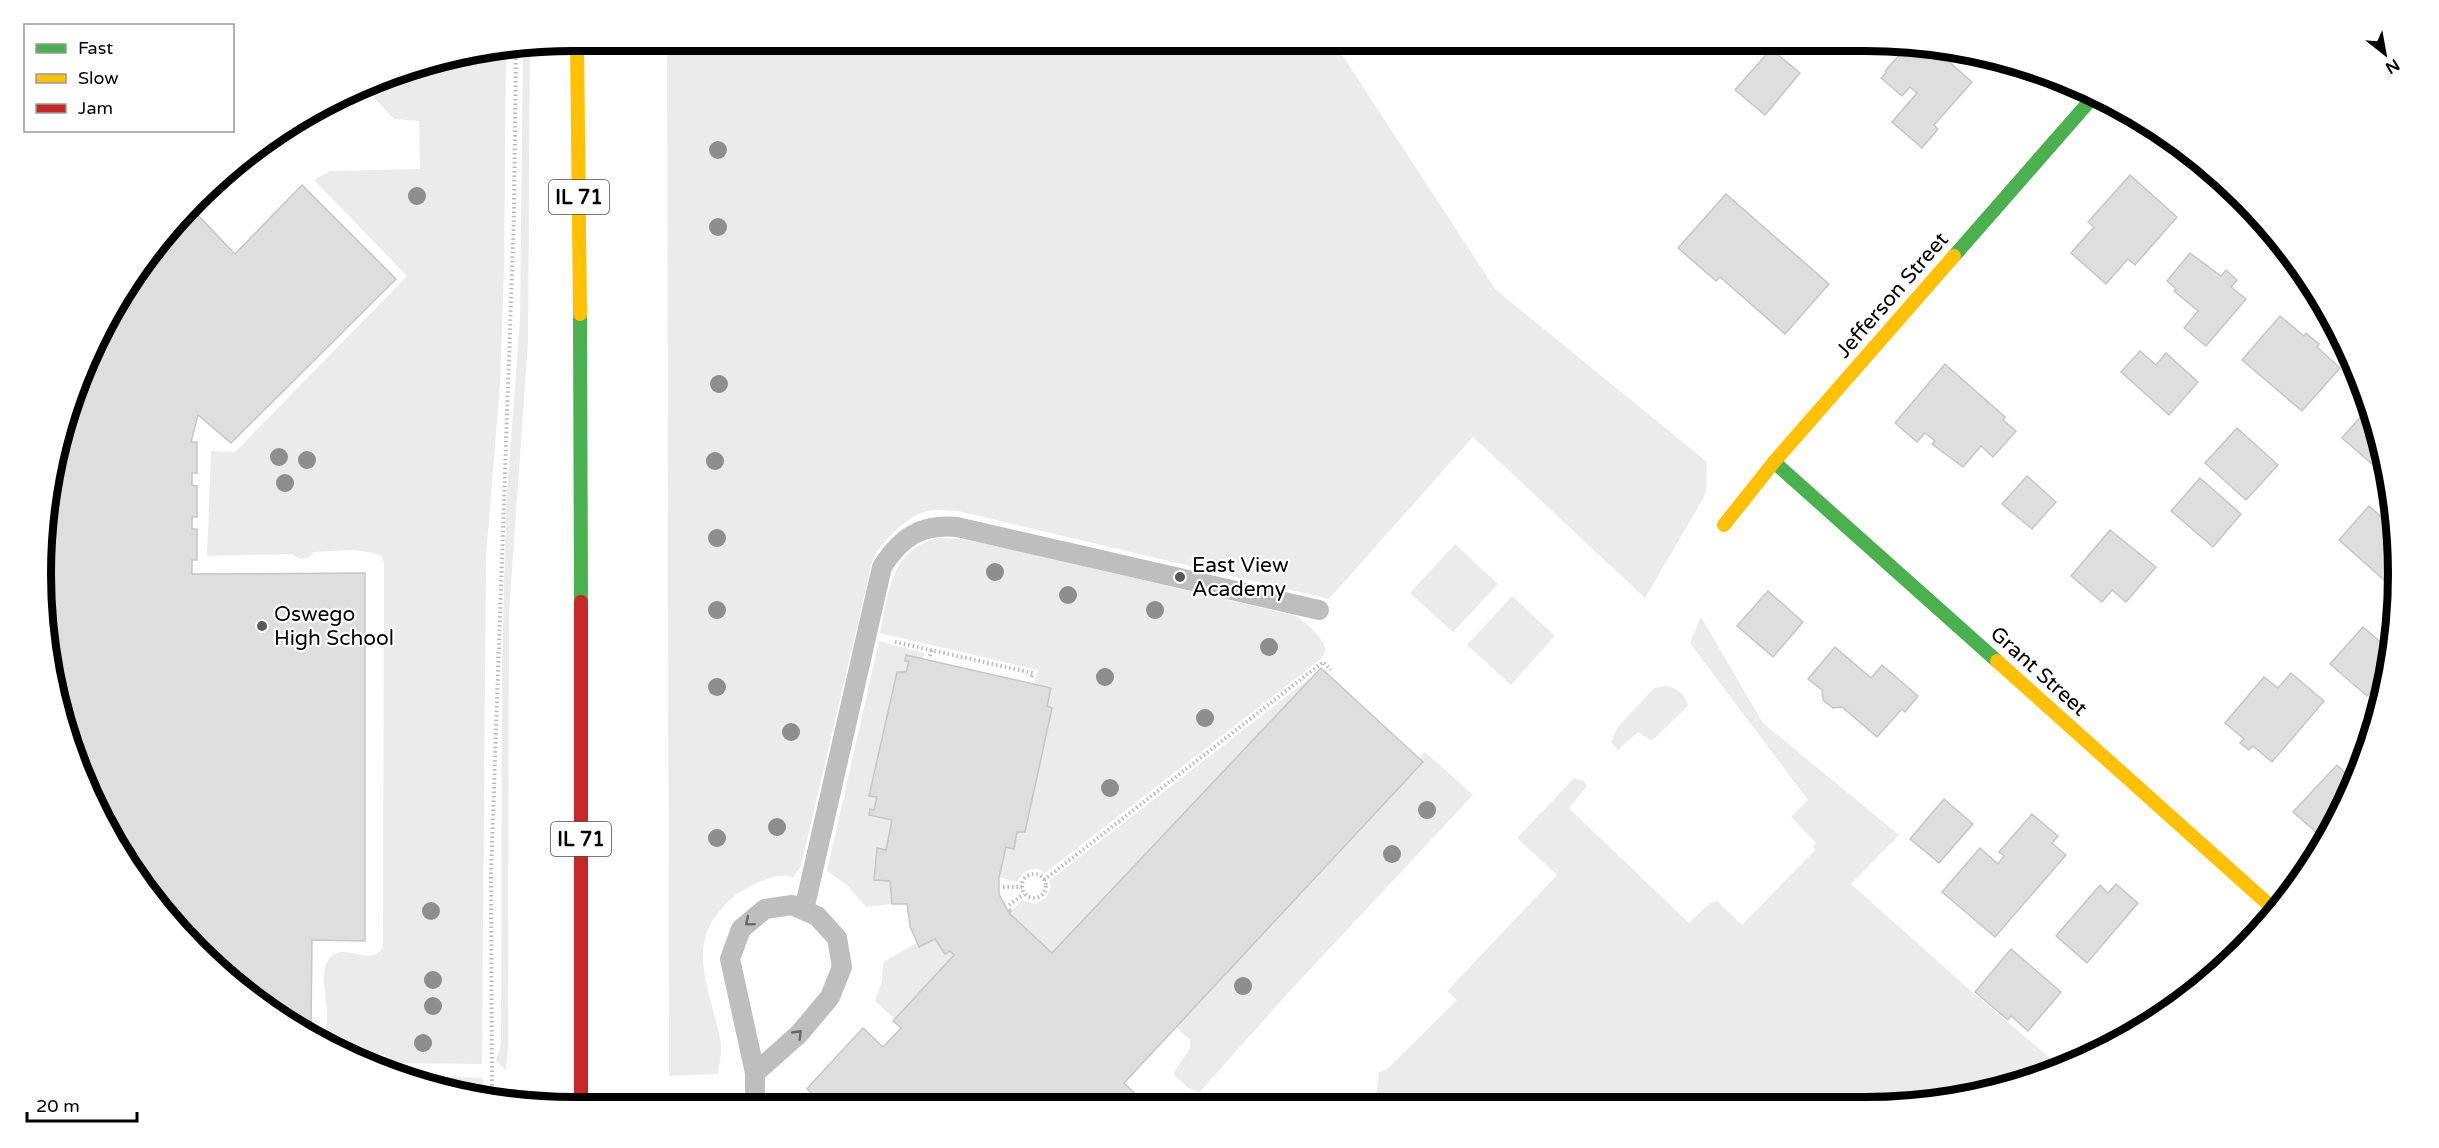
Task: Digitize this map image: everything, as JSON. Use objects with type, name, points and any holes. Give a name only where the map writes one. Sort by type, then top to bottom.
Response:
[{"type":"street","name":"IL 71","points":[[577,51],[581,353],[581,1097]]},
{"type":"street","name":"Jefferson Street","points":[[1724,525],[1774,462],[2089,102]]},
{"type":"street","name":"Grant Street","points":[[1774,462],[2269,905]]},
{"type":"lane","points":[[804,910],[882,567],[892,551],[907,538],[921,530],[939,525],[969,530],[1318,610]]},
{"type":"lane","points":[[755,1073],[799,1034],[830,997],[842,967],[837,938],[817,916],[792,905],[765,909],[741,929],[730,959],[755,1073],[755,1097]]},
{"type":"path","points":[[492,1091],[491,875],[514,214],[516,54]]},
{"type":"path","points":[[865,635],[1033,673],[1031,679]]},
{"type":"path","points":[[930,656],[932,650]]},
{"type":"path","points":[[1044,880],[1323,662],[1331,670]]},
{"type":"path","points":[[1036,874],[1044,880],[1045,890],[1041,896],[1029,898],[1024,894],[1023,881],[1028,876],[1036,874]]},
{"type":"path","points":[[1004,887],[1022,887]]},
{"type":"path","points":[[1009,905],[1024,894]]},
{"type":"shaded area","points":[[667,51],[1340,51],[1495,289],[1707,462],[1706,491],[1703,499],[1645,598],[1473,437],[1329,599],[958,511],[932,511],[917,515],[895,531],[873,558],[801,866],[793,877],[770,878],[740,892],[718,913],[708,928],[703,961],[721,1046],[718,1074],[669,1076]]},
{"type":"shaded area","points":[[530,53],[528,342],[509,613],[508,1048],[506,1070],[496,1061],[501,1044],[502,663],[506,506],[520,319],[523,54]]},
{"type":"shaded area","points":[[489,58],[506,58],[504,269],[500,385],[486,556],[482,1064],[390,1063],[386,1061],[385,1054],[367,1054],[324,1033],[327,1019],[324,984],[326,963],[338,953],[366,956],[378,953],[383,947],[384,563],[381,556],[373,553],[340,550],[314,552],[308,558],[300,559],[292,554],[207,556],[211,451],[235,452],[407,276],[314,180],[330,171],[420,169],[419,121],[394,119],[374,98],[372,92],[374,91],[439,69]]},
{"type":"shaded area","points":[[938,538],[962,539],[1019,551],[1296,616],[1314,630],[1326,649],[1322,658],[1045,873],[1037,869],[1029,870],[1017,882],[1001,878],[999,877],[1006,847],[1017,832],[1025,832],[1052,708],[1047,706],[1034,684],[1038,670],[880,633],[890,588],[901,563],[910,552]]},
{"type":"shaded area","points":[[1455,544],[1498,584],[1453,632],[1410,593]]},
{"type":"shaded area","points":[[1512,596],[1555,636],[1511,685],[1467,645]]},
{"type":"shaded area","points":[[1701,617],[1763,723],[1899,835],[1851,884],[2054,1061],[1967,1087],[1899,1096],[1376,1097],[1379,1072],[1387,1069],[1457,1000],[1447,991],[1557,875],[1517,838],[1574,778],[1584,781],[1587,786],[1569,808],[1689,923],[1710,903],[1717,901],[1742,925],[1815,850],[1813,847],[1816,843],[1791,817],[1808,800],[1690,643]]},
{"type":"shaded area","points":[[879,641],[924,653],[923,659],[906,655],[905,661],[909,661],[906,672],[897,672],[869,795],[877,797],[874,810],[870,809],[892,820],[886,850],[877,848],[875,880],[890,881],[892,904],[866,907],[846,884],[827,871]]},
{"type":"shaded area","points":[[1314,675],[1052,953],[1009,913],[1022,900],[1035,904],[1046,898],[1051,886],[1049,881]]},
{"type":"shaded area","points":[[1666,686],[1680,693],[1686,699],[1688,706],[1655,738],[1650,740],[1638,732],[1618,750],[1611,742],[1617,728],[1654,688]]},
{"type":"shaded area","points":[[1425,752],[1473,795],[1287,994],[1199,1093],[1187,1087],[1173,1074],[1190,1048],[1190,1040],[1176,1027],[1423,763],[1419,758]]},
{"type":"shaded area","points":[[935,939],[944,954],[950,951],[954,955],[895,1019],[875,1001],[882,981],[883,962],[917,943]]},
{"type":"shaded area","points":[[429,1076],[483,1078],[483,1089]]},
{"type":"building","points":[[1769,51],[1773,51],[1800,73],[1765,115],[1735,90]]},
{"type":"building","points":[[1902,52],[1933,55],[1947,58],[1946,59],[1972,82],[1934,125],[1938,129],[1922,148],[1892,122],[1917,93],[1910,87],[1902,96],[1881,78],[1886,73],[1885,71]]},
{"type":"building","points":[[2130,175],[2177,217],[2135,265],[2128,259],[2106,284],[2071,253],[2094,227],[2088,222]]},
{"type":"building","points":[[302,185],[396,279],[231,443],[198,415],[191,442],[197,442],[197,473],[192,473],[192,485],[197,486],[197,517],[192,517],[192,529],[197,529],[197,560],[192,560],[192,574],[365,573],[365,941],[312,940],[311,1026],[256,989],[204,944],[181,919],[139,865],[121,836],[91,774],[69,709],[55,642],[51,574],[55,506],[61,472],[79,406],[105,343],[139,283],[196,213],[235,254]]},
{"type":"building","points":[[1726,194],[1829,284],[1785,334],[1720,277],[1716,281],[1678,248]]},
{"type":"building","points":[[2190,253],[2221,276],[2226,270],[2237,280],[2231,287],[2246,299],[2206,346],[2184,328],[2198,311],[2174,291],[2176,289],[2167,281]]},
{"type":"building","points":[[2280,316],[2304,336],[2306,333],[2319,344],[2317,347],[2340,368],[2302,411],[2242,360]]},
{"type":"building","points":[[2140,351],[2156,365],[2166,353],[2198,382],[2169,415],[2121,372]]},
{"type":"building","points":[[1945,364],[2005,417],[2003,420],[2016,431],[1993,457],[1981,446],[1963,467],[1932,444],[1935,441],[1925,433],[1917,442],[1895,423]]},
{"type":"building","points":[[2363,414],[2377,468],[2342,438]]},
{"type":"building","points":[[2237,428],[2278,465],[2246,500],[2205,463]]},
{"type":"building","points":[[2027,476],[2056,502],[2032,529],[2002,504]]},
{"type":"building","points":[[2200,478],[2241,514],[2213,547],[2171,511]]},
{"type":"building","points":[[2369,506],[2385,520],[2388,576],[2384,580],[2339,540]]},
{"type":"building","points":[[2110,530],[2156,567],[2126,602],[2112,590],[2102,602],[2071,576]]},
{"type":"building","points":[[1768,591],[1803,622],[1773,657],[1737,626]]},
{"type":"building","points":[[2363,627],[2384,645],[2375,686],[2367,696],[2330,664]]},
{"type":"building","points":[[1835,647],[1871,678],[1882,665],[1918,696],[1905,712],[1902,709],[1877,737],[1842,707],[1833,708],[1823,700],[1822,690],[1808,679]]},
{"type":"building","points":[[906,655],[1051,688],[1047,706],[1052,708],[1025,832],[1017,832],[1014,849],[1006,847],[999,877],[999,894],[1008,911],[1010,909],[1009,913],[1052,953],[1321,668],[1423,762],[1124,1083],[1139,1097],[815,1097],[807,1089],[863,1028],[883,1047],[901,1028],[893,1021],[954,955],[950,951],[945,954],[935,939],[919,947],[910,926],[907,904],[892,904],[890,881],[874,880],[877,848],[886,850],[892,820],[869,815],[870,809],[874,810],[877,797],[869,796],[897,672],[906,672],[909,661],[905,661]]},
{"type":"building","points":[[2291,673],[2324,701],[2272,762],[2253,746],[2249,750],[2240,743],[2244,739],[2225,723],[2264,677],[2278,688]]},
{"type":"building","points":[[2337,765],[2348,775],[2319,834],[2293,812]]},
{"type":"building","points":[[1944,799],[1973,824],[1939,863],[1910,839]]},
{"type":"building","points":[[2032,814],[2058,836],[2052,843],[2066,855],[1995,937],[1942,892],[1980,848],[1998,864],[2004,856],[1999,852]]},
{"type":"building","points":[[2116,884],[2138,903],[2087,963],[2056,936],[2100,885],[2108,893]]},
{"type":"building","points":[[2011,949],[2061,992],[2028,1031],[2011,1016],[2008,1020],[1975,992]]},
{"type":"traffic: fast","points":[[1954,256],[2089,102]]},
{"type":"traffic: fast","points":[[580,314],[581,602]]},
{"type":"traffic: fast","points":[[1774,462],[1997,661]]},
{"type":"traffic: slow","points":[[577,51],[580,314]]},
{"type":"traffic: slow","points":[[1724,525],[1774,462],[1954,256]]},
{"type":"traffic: slow","points":[[1997,661],[2269,905]]},
{"type":"traffic: jam","points":[[581,602],[581,1097]]},
{"type":"place","name":"East View Academy","points":[[1180,577]]},
{"type":"place","name":"Oswego High School","points":[[262,626]]}]
